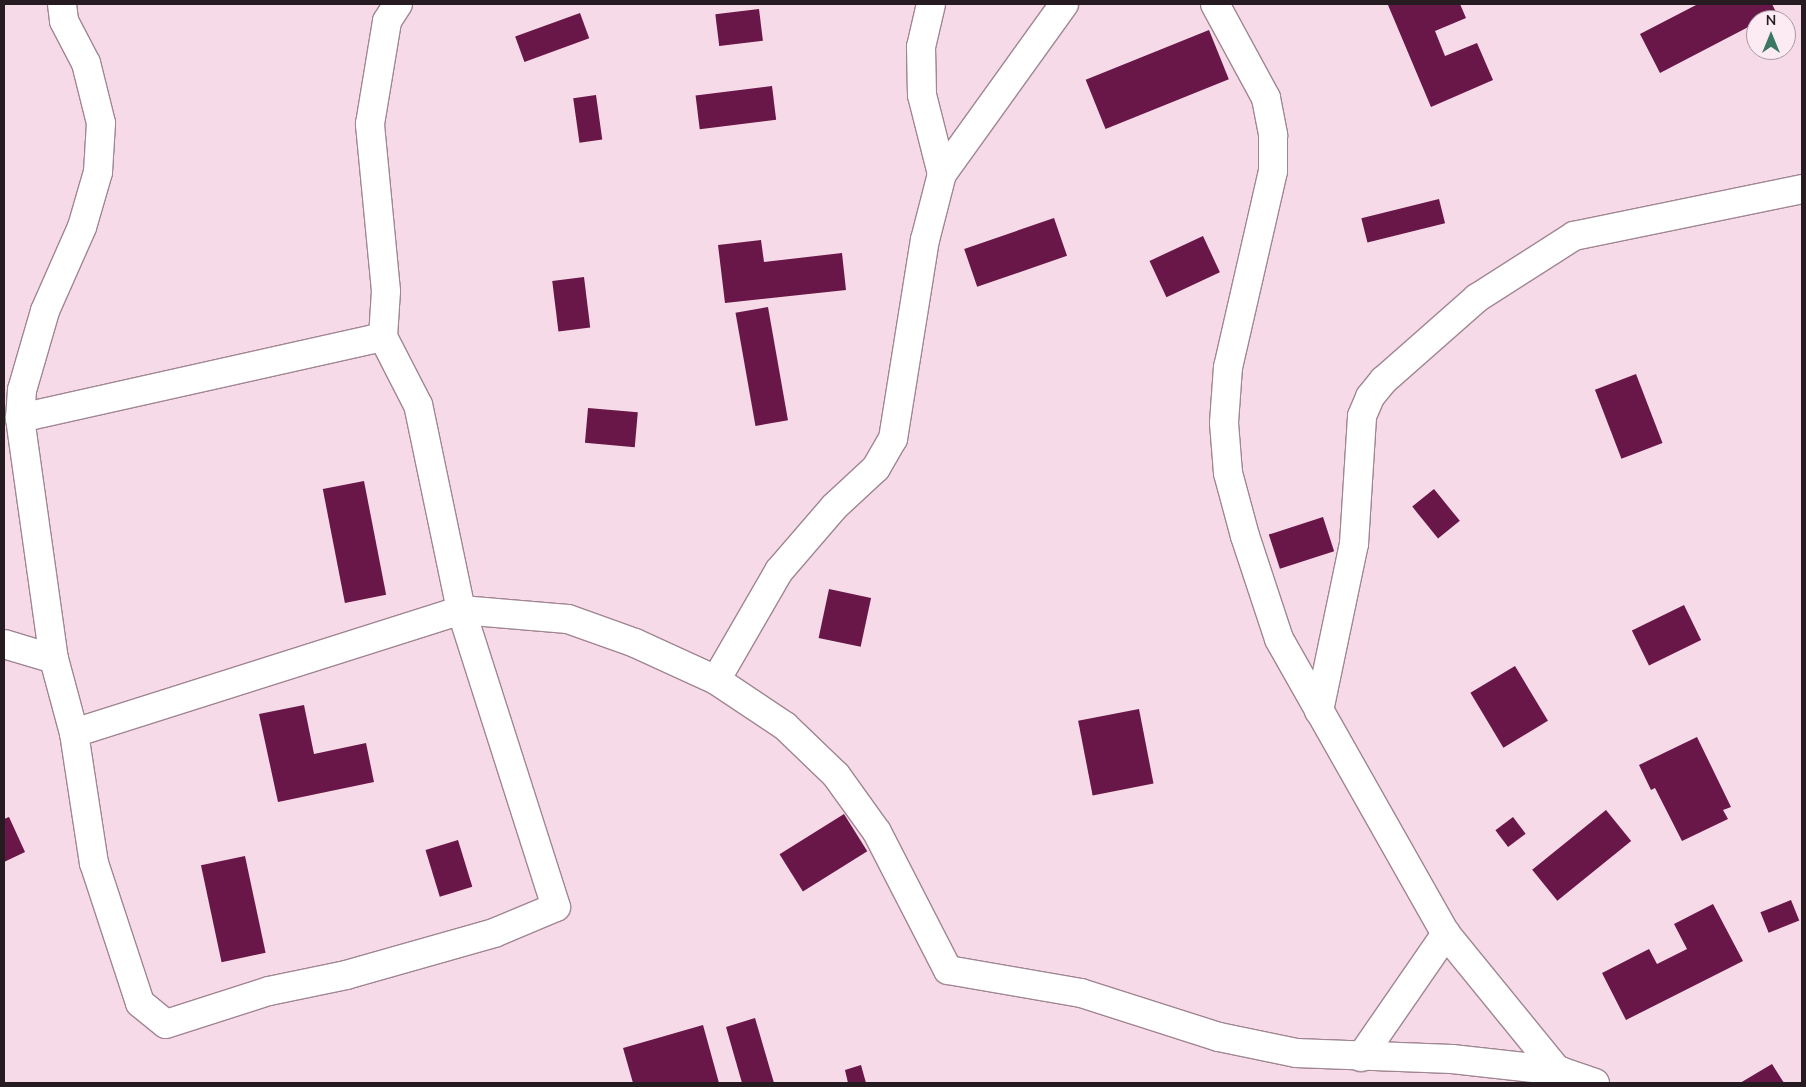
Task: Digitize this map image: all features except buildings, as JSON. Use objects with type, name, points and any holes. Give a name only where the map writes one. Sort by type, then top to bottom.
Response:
[{"type":"street","points":[[62,4],[64,21],[86,63],[101,123],[98,172],[82,227],[45,311],[22,390],[20,418],[54,659],[74,733],[94,863],[140,1003],[166,1024],[269,992],[346,975],[494,933],[556,907],[461,610],[418,405],[383,337],[386,291],[370,124],[387,21],[398,4]]},
{"type":"street","points":[[931,4],[921,47],[922,95],[942,174]]},
{"type":"street","points":[[716,680],[779,571],[834,506],[876,468],[893,439],[925,240],[942,174],[1064,4]]},
{"type":"street","points":[[1216,4],[1266,98],[1273,135],[1273,171],[1228,368],[1224,423],[1228,473],[1279,639],[1446,934],[1563,1077]]},
{"type":"street","points":[[1319,711],[1354,544],[1362,416],[1370,397],[1384,380],[1477,298],[1574,236],[1802,189]]},
{"type":"street","points":[[20,418],[383,337]]},
{"type":"street","points":[[74,733],[461,610],[568,619],[635,642],[716,680],[785,726],[836,775],[878,832],[948,970],[1081,994],[1219,1037],[1296,1052],[1360,1057],[1452,1059],[1595,1083]]},
{"type":"street","points":[[4,644],[54,659]]},
{"type":"street","points":[[1360,1057],[1446,934]]}]
